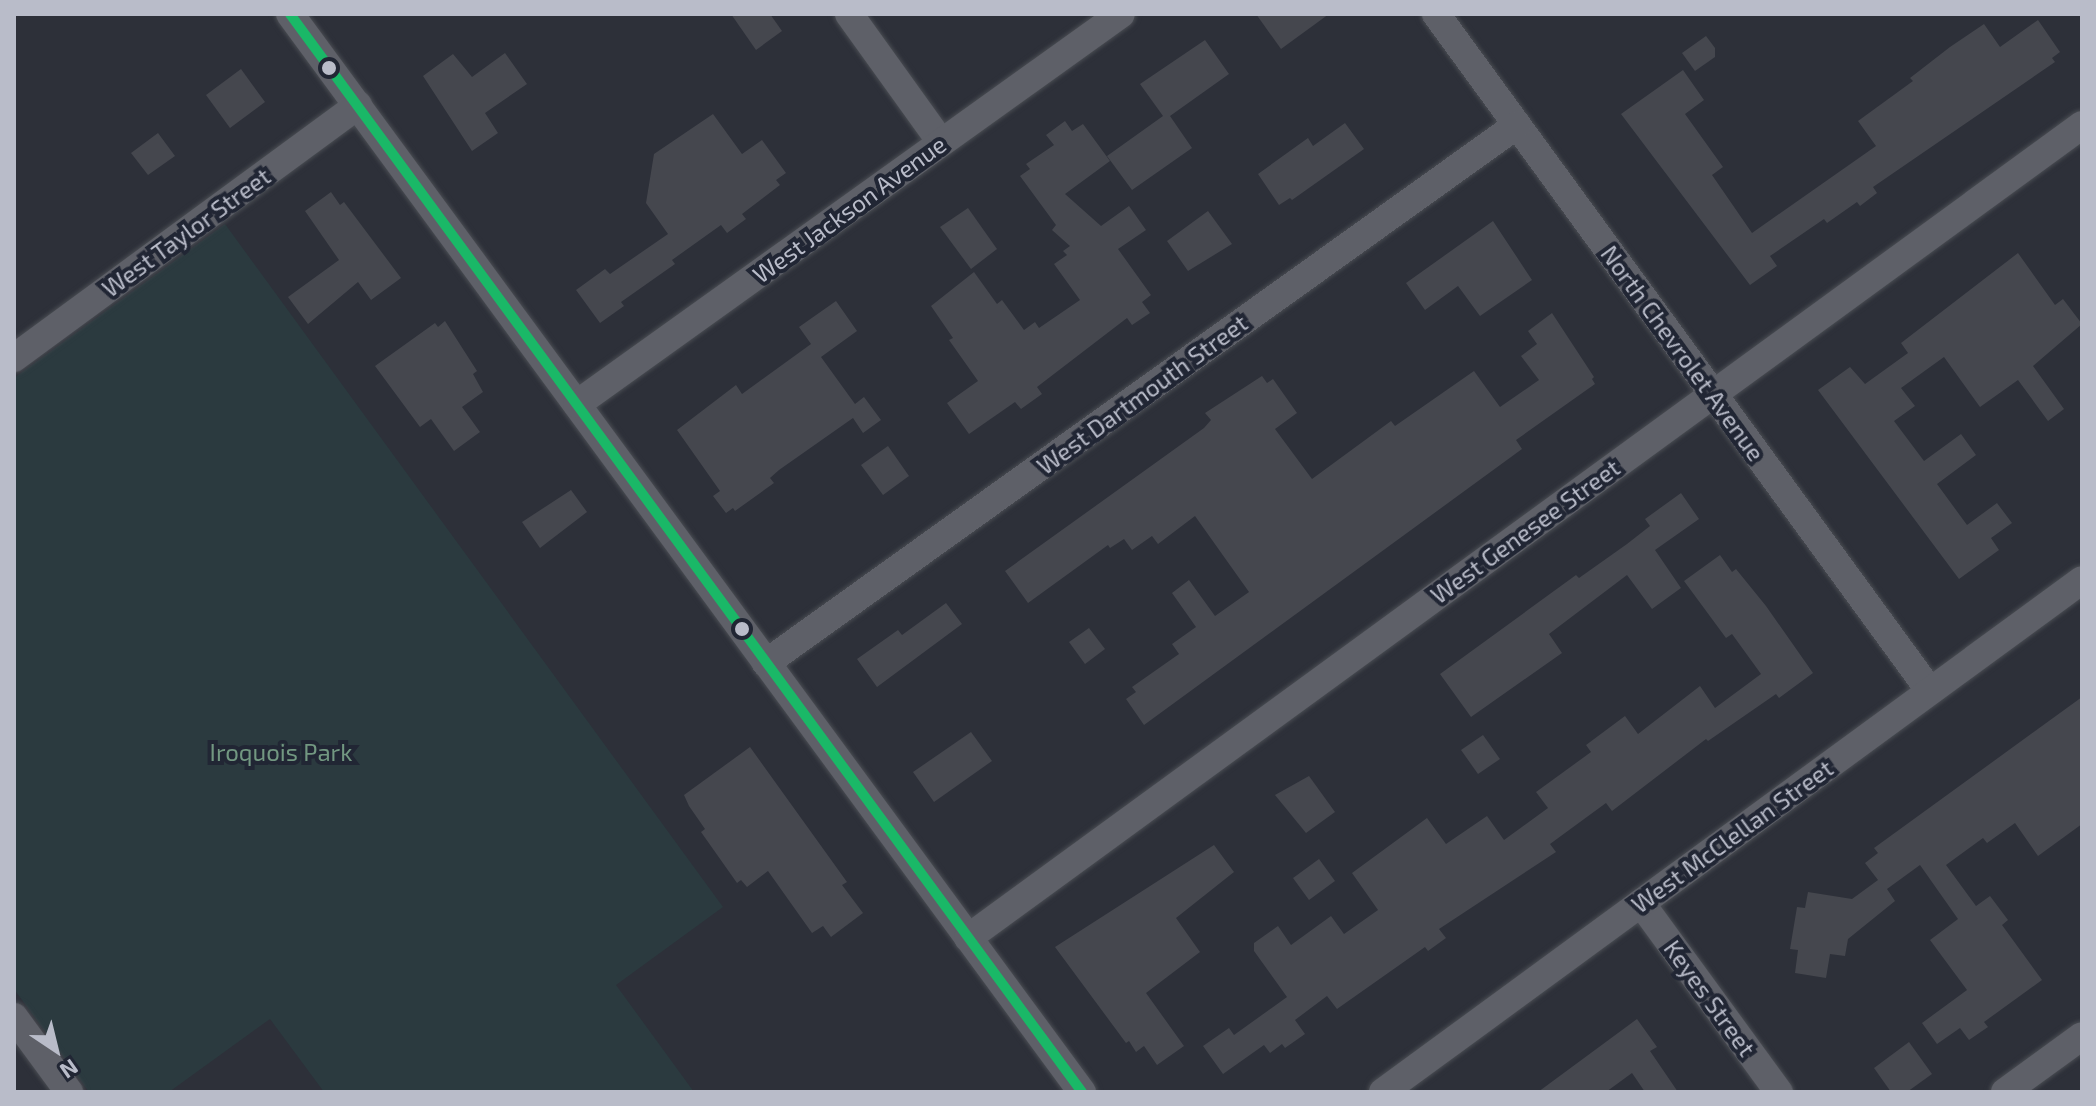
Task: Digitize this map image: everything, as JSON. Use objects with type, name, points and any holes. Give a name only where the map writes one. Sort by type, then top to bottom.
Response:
[{"type":"street","points":[[290,14],[1082,1092]]},
{"type":"street","points":[[849,14],[941,142]]},
{"type":"street","name":"West Jackson Avenue","points":[[577,404],[1121,14]]},
{"type":"street","name":"North Chevrolet Avenue","points":[[1436,14],[1930,691]]},
{"type":"street","name":"West Taylor Street","points":[[14,358],[358,105]]},
{"type":"street","name":"West Dartmouth Street","points":[[766,663],[1517,125]]},
{"type":"street","name":"West Genesee Street","points":[[968,938],[2082,125]]},
{"type":"street","name":"West McClellan Street","points":[[1383,1092],[2082,580]]},
{"type":"street","name":"Keyes Street","points":[[1641,903],[1779,1092]]},
{"type":"street","points":[[14,1017],[69,1092]]},
{"type":"street","points":[[2005,1092],[2082,1036]]},
{"type":"green space","name":"Iroquois Park","points":[[225,224],[723,907],[616,985],[694,1092],[324,1092],[270,1019],[169,1092],[89,1092],[14,989],[14,378]]},
{"type":"building","points":[[731,14],[770,14],[782,31],[756,50]]},
{"type":"building","points":[[1256,14],[1329,14],[1281,49]]},
{"type":"building","points":[[2038,20],[2060,52],[2052,58],[2055,62],[1873,187],[1877,193],[1860,206],[1857,202],[1827,223],[1824,219],[1770,256],[1777,266],[1750,285],[1621,114],[1683,70],[1704,100],[1685,114],[1723,167],[1712,175],[1752,233],[1876,146],[1858,121],[1913,81],[1910,78],[1950,47],[1984,24],[2000,47]]},
{"type":"building","points":[[1706,36],[1715,48],[1715,57],[1695,71],[1682,53]]},
{"type":"building","points":[[1205,40],[1229,74],[1170,116],[1192,148],[1132,190],[1107,156],[1163,116],[1140,84]]},
{"type":"building","points":[[505,53],[527,84],[485,113],[498,133],[472,151],[423,76],[453,54],[472,77]]},
{"type":"building","points":[[241,69],[265,102],[230,128],[206,95]]},
{"type":"building","points":[[713,114],[742,154],[762,140],[786,173],[776,180],[780,185],[742,214],[746,219],[727,233],[721,225],[672,260],[675,264],[621,302],[624,306],[600,323],[576,290],[605,269],[610,274],[668,234],[646,203],[654,154]]},
{"type":"building","points":[[1065,121],[1072,131],[1083,124],[1110,161],[1065,194],[1101,226],[1129,206],[1146,230],[1118,249],[1151,295],[1142,302],[1150,313],[1132,325],[1127,318],[1037,387],[1042,394],[1021,409],[1015,402],[969,434],[947,403],[978,381],[949,340],[953,338],[931,306],[974,272],[997,304],[1002,300],[1024,330],[1035,322],[1039,328],[1080,300],[1054,264],[1067,255],[1063,251],[1070,246],[1052,230],[1056,225],[1020,176],[1030,169],[1026,164],[1054,145],[1046,135]]},
{"type":"building","points":[[1345,123],[1364,149],[1292,200],[1290,198],[1279,205],[1258,174],[1308,138],[1313,146]]},
{"type":"building","points":[[158,133],[175,156],[148,175],[131,153]]},
{"type":"building","points":[[331,192],[340,205],[344,202],[401,278],[371,300],[358,282],[308,324],[288,297],[339,260],[305,211]]},
{"type":"building","points":[[968,208],[997,249],[971,269],[940,227]]},
{"type":"building","points":[[1208,211],[1232,244],[1188,271],[1167,241]]},
{"type":"building","points":[[1493,221],[1532,280],[1480,316],[1458,286],[1425,310],[1406,283]]},
{"type":"building","points":[[2018,253],[2055,305],[2063,299],[2082,324],[2033,366],[2064,409],[2048,421],[2018,380],[1980,407],[1944,357],[1901,388],[1915,406],[1894,421],[1924,461],[1961,434],[1976,455],[1937,484],[1967,525],[1997,503],[2012,523],[1991,538],[1999,550],[1959,579],[1818,390],[1850,367],[1865,384],[1908,353],[1901,343]]},
{"type":"building","points":[[836,301],[857,331],[821,357],[855,404],[864,397],[881,420],[863,433],[853,418],[779,470],[770,478],[774,483],[735,511],[733,508],[726,513],[713,496],[720,491],[677,430],[736,385],[742,394],[811,344],[799,327]]},
{"type":"building","points":[[1552,313],[1594,377],[1595,384],[1516,440],[1522,449],[1144,725],[1126,699],[1136,692],[1132,687],[1179,654],[1172,644],[1196,627],[1172,593],[1189,580],[1215,616],[1249,592],[1195,516],[1158,544],[1152,536],[1132,550],[1124,539],[1110,548],[1108,545],[1028,603],[1005,571],[1204,428],[1211,420],[1205,413],[1262,376],[1267,383],[1273,379],[1297,413],[1275,429],[1312,479],[1391,421],[1395,426],[1474,371],[1500,407],[1539,380],[1521,356],[1537,344],[1528,331]]},
{"type":"building","points":[[445,321],[477,371],[473,374],[483,392],[462,407],[480,432],[454,451],[431,419],[420,427],[375,366],[435,323],[438,327]]},
{"type":"building","points":[[888,446],[909,476],[883,495],[861,465]]},
{"type":"building","points":[[571,490],[587,512],[540,548],[522,522]]},
{"type":"building","points":[[1681,493],[1699,519],[1655,550],[1681,588],[1652,609],[1627,575],[1549,634],[1562,653],[1471,717],[1440,674],[1576,575],[1579,578],[1627,544],[1650,526],[1645,519]]},
{"type":"building","points":[[1720,555],[1732,572],[1736,569],[1766,606],[1813,673],[1779,698],[1776,694],[1708,741],[1706,739],[1612,811],[1606,803],[1550,844],[1556,852],[1439,929],[1446,938],[1428,951],[1425,947],[1337,1009],[1327,996],[1295,1020],[1305,1034],[1285,1048],[1282,1044],[1270,1053],[1264,1045],[1223,1074],[1203,1046],[1229,1028],[1234,1035],[1287,997],[1254,951],[1254,943],[1278,926],[1291,945],[1331,916],[1344,934],[1378,910],[1352,873],[1427,818],[1446,844],[1487,816],[1504,840],[1548,808],[1536,792],[1591,752],[1586,745],[1625,716],[1638,734],[1700,686],[1715,708],[1761,674],[1732,634],[1726,638],[1684,581]]},
{"type":"building","points":[[946,603],[962,624],[877,687],[857,659],[898,630],[902,635]]},
{"type":"building","points":[[1089,628],[1105,649],[1085,664],[1069,642]]},
{"type":"building","points":[[2082,697],[2082,824],[2038,856],[2015,823],[1987,843],[1983,838],[1946,865],[1976,906],[1990,896],[2008,920],[2002,925],[2042,980],[1984,1022],[1988,1027],[1969,1040],[1960,1028],[1937,1044],[1922,1023],[1967,990],[1930,940],[1958,919],[1920,865],[1887,889],[1895,901],[1848,939],[1845,956],[1830,954],[1826,978],[1795,973],[1798,950],[1790,949],[1797,907],[1805,908],[1808,892],[1852,899],[1878,880],[1865,863],[1878,853],[1874,848]]},
{"type":"building","points":[[971,732],[992,761],[934,802],[913,772]]},
{"type":"building","points":[[1483,735],[1500,759],[1478,774],[1461,750]]},
{"type":"building","points":[[750,747],[847,882],[842,885],[863,913],[831,937],[823,926],[812,933],[768,871],[747,887],[741,880],[737,883],[701,832],[705,829],[684,795]]},
{"type":"building","points":[[1309,776],[1335,812],[1306,833],[1275,795]]},
{"type":"building","points":[[1214,845],[1234,872],[1176,918],[1200,952],[1146,993],[1184,1046],[1157,1065],[1144,1046],[1136,1052],[1129,1041],[1126,1043],[1055,947]]},
{"type":"building","points":[[1319,859],[1335,881],[1309,900],[1293,878]]},
{"type":"building","points":[[1637,1019],[1657,1047],[1650,1051],[1678,1092],[1645,1092],[1632,1073],[1606,1092],[1538,1092]]},
{"type":"building","points":[[1909,1042],[1932,1074],[1907,1092],[1891,1092],[1874,1068]]},
{"type":"transit line","points":[[290,14],[1082,1092]]}]
